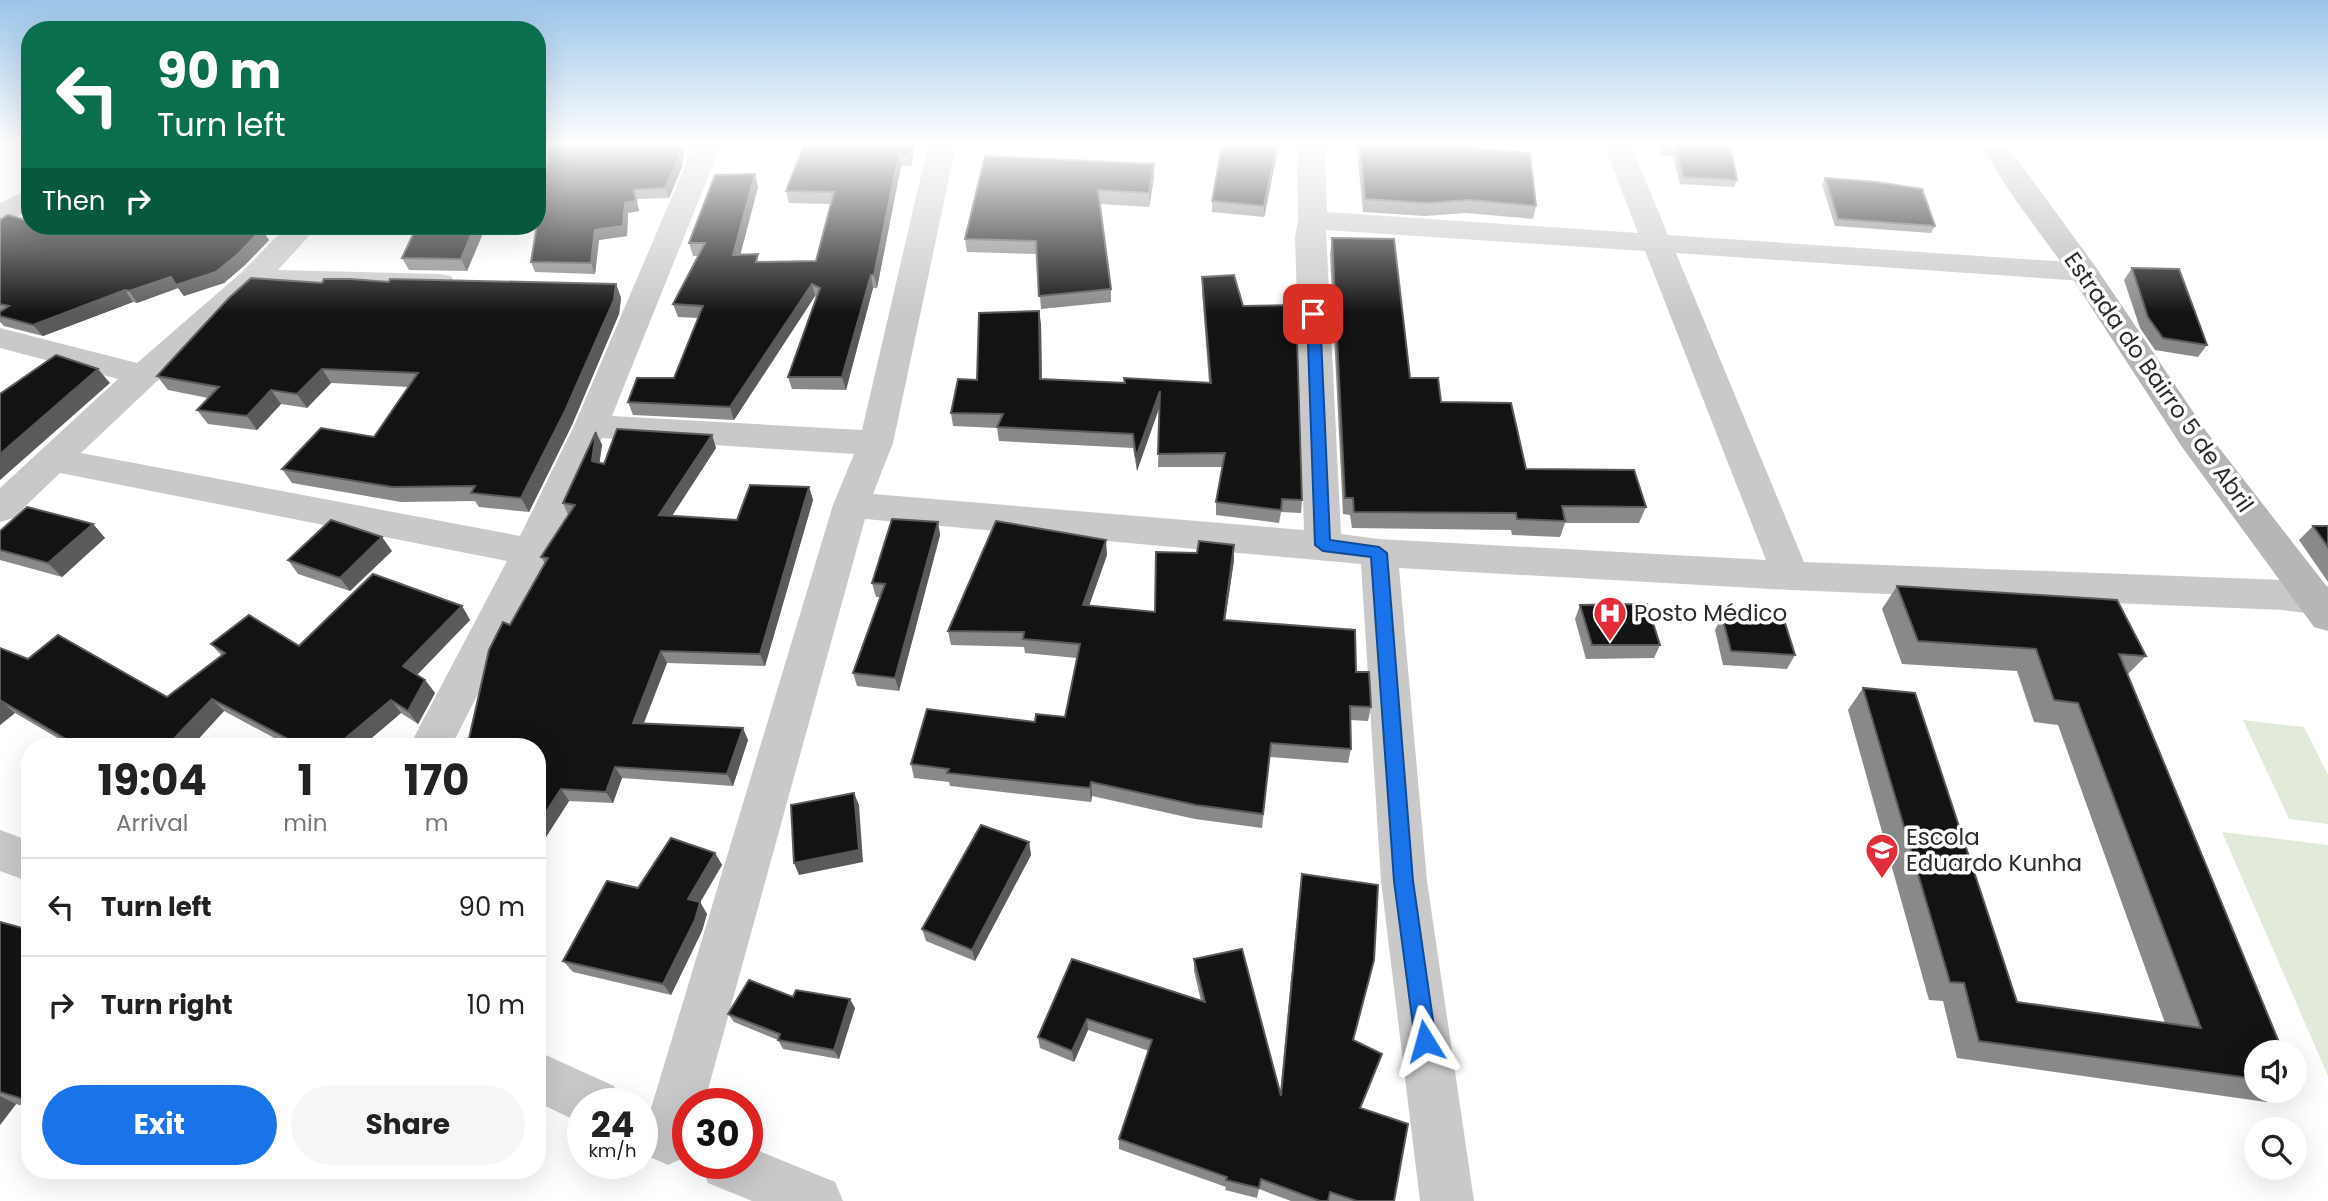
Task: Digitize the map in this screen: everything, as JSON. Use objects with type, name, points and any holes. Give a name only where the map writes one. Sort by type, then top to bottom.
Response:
[{"type":"street","points":[[435,738],[531,552],[591,426],[635,287],[679,201]]},
{"type":"street","points":[[666,1138],[851,505],[876,443],[930,201]]},
{"type":"street","points":[[1312,201],[1310,237],[1323,545]]},
{"type":"street","points":[[1638,201],[1791,576]]},
{"type":"street","name":"Estrada do Bairro 5 de Abril","points":[[2031,201],[2084,272],[2194,439],[2324,605]]},
{"type":"street","points":[[0,215],[21,202]]},
{"type":"street","points":[[1313,220],[2084,272]]},
{"type":"street","points":[[0,509],[143,375],[253,279],[295,235]]},
{"type":"street","points":[[253,279],[471,283]]},
{"type":"street","points":[[0,338],[143,375]]},
{"type":"street","points":[[591,426],[876,443]]},
{"type":"street","points":[[53,460],[531,552]]},
{"type":"street","points":[[851,505],[1323,545],[1379,553],[1791,576],[2283,595],[2324,605]]},
{"type":"street","points":[[1379,553],[1404,881],[1447,1201]]},
{"type":"street","points":[[0,850],[21,858]]},
{"type":"street","points":[[546,1080],[567,1090]]},
{"type":"street","points":[[763,1179],[816,1201]]},
{"type":"green space","points":[[2243,720],[2304,727],[2328,775],[2328,824],[2289,819]]},
{"type":"green space","points":[[2222,832],[2328,845],[2328,1076]]},
{"type":"building","points":[[546,201],[636,201],[625,203],[623,226],[595,230],[591,263],[531,262],[535,235],[546,235]]},
{"type":"building","points":[[705,201],[748,201],[733,255],[758,254],[756,262],[816,261],[832,201],[889,201],[874,275],[871,275],[842,377],[788,377],[820,288],[812,284],[730,407],[628,402],[637,378],[674,378],[703,306],[673,304],[705,243],[689,243]]},
{"type":"building","points":[[974,201],[1099,201],[1111,289],[1039,296],[1036,241],[965,239]]},
{"type":"building","points":[[1212,201],[1265,201],[1264,206]]},
{"type":"building","points":[[1397,201],[1454,201],[1427,203]]},
{"type":"building","points":[[1481,201],[1535,201],[1536,206]]},
{"type":"building","points":[[1832,201],[1926,201],[1935,226],[1838,219]]},
{"type":"building","points":[[8,215],[21,219],[21,235],[256,235],[216,272],[176,285],[171,277],[125,290],[33,325],[0,316],[0,312],[9,306],[0,304],[0,220]]},
{"type":"building","points":[[413,235],[471,235],[461,259],[402,258]]},
{"type":"building","points":[[1332,238],[1394,239],[1410,378],[1438,378],[1441,402],[1511,403],[1526,469],[1634,470],[1646,507],[1562,506],[1565,521],[1517,519],[1516,513],[1354,512],[1353,498],[1345,498]]},
{"type":"building","points":[[2132,268],[2179,269],[2207,345],[2163,338],[2148,317]]},
{"type":"building","points":[[1234,275],[1243,306],[1296,305],[1302,500],[1282,499],[1281,510],[1216,502],[1225,453],[1158,454],[1160,391],[1136,457],[1133,434],[997,427],[1003,414],[951,413],[958,379],[977,380],[979,313],[1039,311],[1040,379],[1125,383],[1124,378],[1211,383],[1202,277]]},
{"type":"building","points":[[251,278],[322,283],[324,279],[389,282],[390,279],[616,284],[614,300],[565,411],[521,498],[471,493],[475,486],[392,487],[282,469],[321,428],[374,437],[418,373],[322,369],[297,394],[271,390],[247,416],[197,410],[219,387],[157,376]]},
{"type":"building","points":[[56,355],[98,369],[0,454],[0,394]]},
{"type":"building","points":[[617,429],[712,435],[659,515],[737,520],[750,485],[809,487],[760,654],[661,651],[633,723],[743,728],[727,774],[615,767],[606,792],[561,789],[546,812],[546,738],[469,738],[489,650],[503,622],[510,625],[548,558],[541,557],[575,505],[563,503],[596,432],[592,461],[604,464]]},
{"type":"building","points":[[27,507],[93,524],[48,563],[0,550],[0,531]]},
{"type":"building","points":[[892,519],[938,522],[895,678],[853,673],[885,584],[872,583]]},
{"type":"building","points":[[331,520],[382,537],[340,578],[288,560]]},
{"type":"building","points":[[996,521],[1106,540],[1083,605],[1155,612],[1156,552],[1197,553],[1199,541],[1234,545],[1224,620],[1355,630],[1356,672],[1369,672],[1371,707],[1350,706],[1351,749],[1271,743],[1263,814],[1196,805],[1091,782],[1090,788],[947,773],[949,769],[911,764],[927,709],[1035,722],[1036,714],[1065,717],[1080,644],[1023,639],[1024,632],[948,631]]},
{"type":"building","points":[[2313,526],[2328,526],[2328,547]]},
{"type":"building","points":[[373,574],[462,606],[403,666],[425,680],[408,711],[391,700],[346,738],[286,738],[212,699],[175,738],[64,738],[0,700],[0,648],[28,659],[58,635],[167,697],[225,653],[211,644],[249,615],[299,646]]},
{"type":"building","points":[[1897,586],[2117,600],[2146,656],[2119,654],[2278,1040],[2244,1040],[2244,1077],[1979,1041],[1964,983],[1950,982],[1863,688],[1915,693],[2017,1002],[2201,1028],[2078,703],[2054,700],[2036,649],[1918,641]]},
{"type":"building","points":[[1647,604],[1660,645],[1592,645],[1580,605]]},
{"type":"building","points":[[1722,616],[1784,620],[1795,655],[1731,651]]},
{"type":"building","points":[[854,793],[859,850],[794,863],[791,805]]},
{"type":"building","points":[[981,825],[1029,842],[972,950],[922,929]]},
{"type":"building","points":[[671,838],[715,853],[688,899],[700,902],[695,920],[663,984],[563,961],[607,881],[638,888]]},
{"type":"building","points":[[1302,874],[1378,885],[1374,960],[1353,1040],[1382,1054],[1360,1108],[1408,1124],[1394,1201],[1357,1201],[1330,1192],[1328,1201],[1320,1201],[1261,1179],[1259,1188],[1226,1180],[1227,1177],[1119,1139],[1152,1040],[1087,1019],[1072,1051],[1038,1037],[1072,959],[1205,1002],[1194,959],[1242,949],[1281,1096]]},
{"type":"building","points":[[0,922],[21,928],[21,1098],[0,1092]]},
{"type":"building","points":[[749,980],[793,997],[796,990],[850,999],[834,1050],[778,1040],[780,1034],[728,1014]]},
{"type":"place","name":"Posto Médico","points":[[1610,643]]},
{"type":"place","name":"Escola Eduardo Kunha","points":[[1882,880]]},
{"type":"route","points":[[1313,314],[1323,545],[1379,553],[1404,881],[1425,1041]]}]
